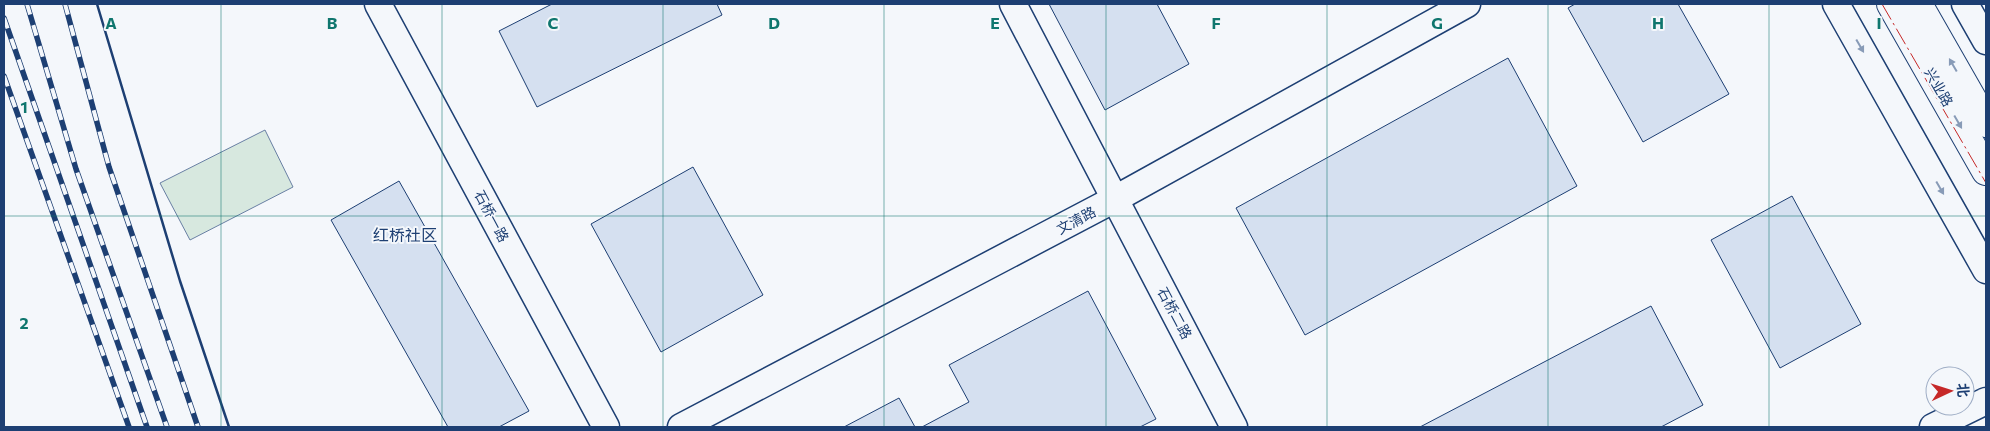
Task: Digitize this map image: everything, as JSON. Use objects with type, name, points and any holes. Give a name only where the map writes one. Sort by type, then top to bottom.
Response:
[{"type":"main road","name":"兴业路","points":[[1891,4],[1986,171]]},
{"type":"main road","name":"兴业路","points":[[1918,4],[1986,122]]},
{"type":"street","name":"石桥一路","points":[[380,4],[606,427]]},
{"type":"street","name":"石桥二路","points":[[1013,4],[1234,427]]},
{"type":"street","name":"文清路","points":[[681,427],[1115,199],[1467,4]]},
{"type":"street","points":[[1836,4],[1986,270]]},
{"type":"street","points":[[1965,4],[1986,41]]},
{"type":"street","points":[[1933,427],[1986,401]]},
{"type":"shaded area","points":[[265,130],[293,187],[190,240],[160,183]]},
{"type":"building","points":[[552,4],[717,4],[722,15],[537,107],[499,31]]},
{"type":"building","points":[[1049,4],[1157,4],[1189,64],[1105,110]]},
{"type":"building","points":[[1575,4],[1678,4],[1729,94],[1643,142],[1568,8]]},
{"type":"building","points":[[1508,58],[1577,186],[1305,335],[1236,208]]},
{"type":"building","points":[[693,167],[763,295],[661,352],[591,224]]},
{"type":"building","points":[[399,181],[529,411],[499,427],[448,427],[331,220]]},
{"type":"building","points":[[1792,196],[1861,324],[1780,368],[1711,240]]},
{"type":"building","points":[[1088,291],[1156,419],[1140,427],[922,427],[969,402],[949,365]]},
{"type":"building","points":[[1651,306],[1703,405],[1661,427],[1420,427]]},
{"type":"building","points":[[899,398],[915,427],[844,427]]},
{"type":"railway","points":[[27,4],[76,169],[167,427]]},
{"type":"railway","points":[[65,4],[109,167],[198,427]]},
{"type":"railway","points":[[4,18],[147,427]]},
{"type":"railway","points":[[4,76],[129,427]]},
{"type":"wall","points":[[97,4],[180,281],[229,427]]},
{"type":"power","points":[[1882,4],[1986,183]]},
{"type":"district","name":"红桥社区","points":[[405,234]]}]
